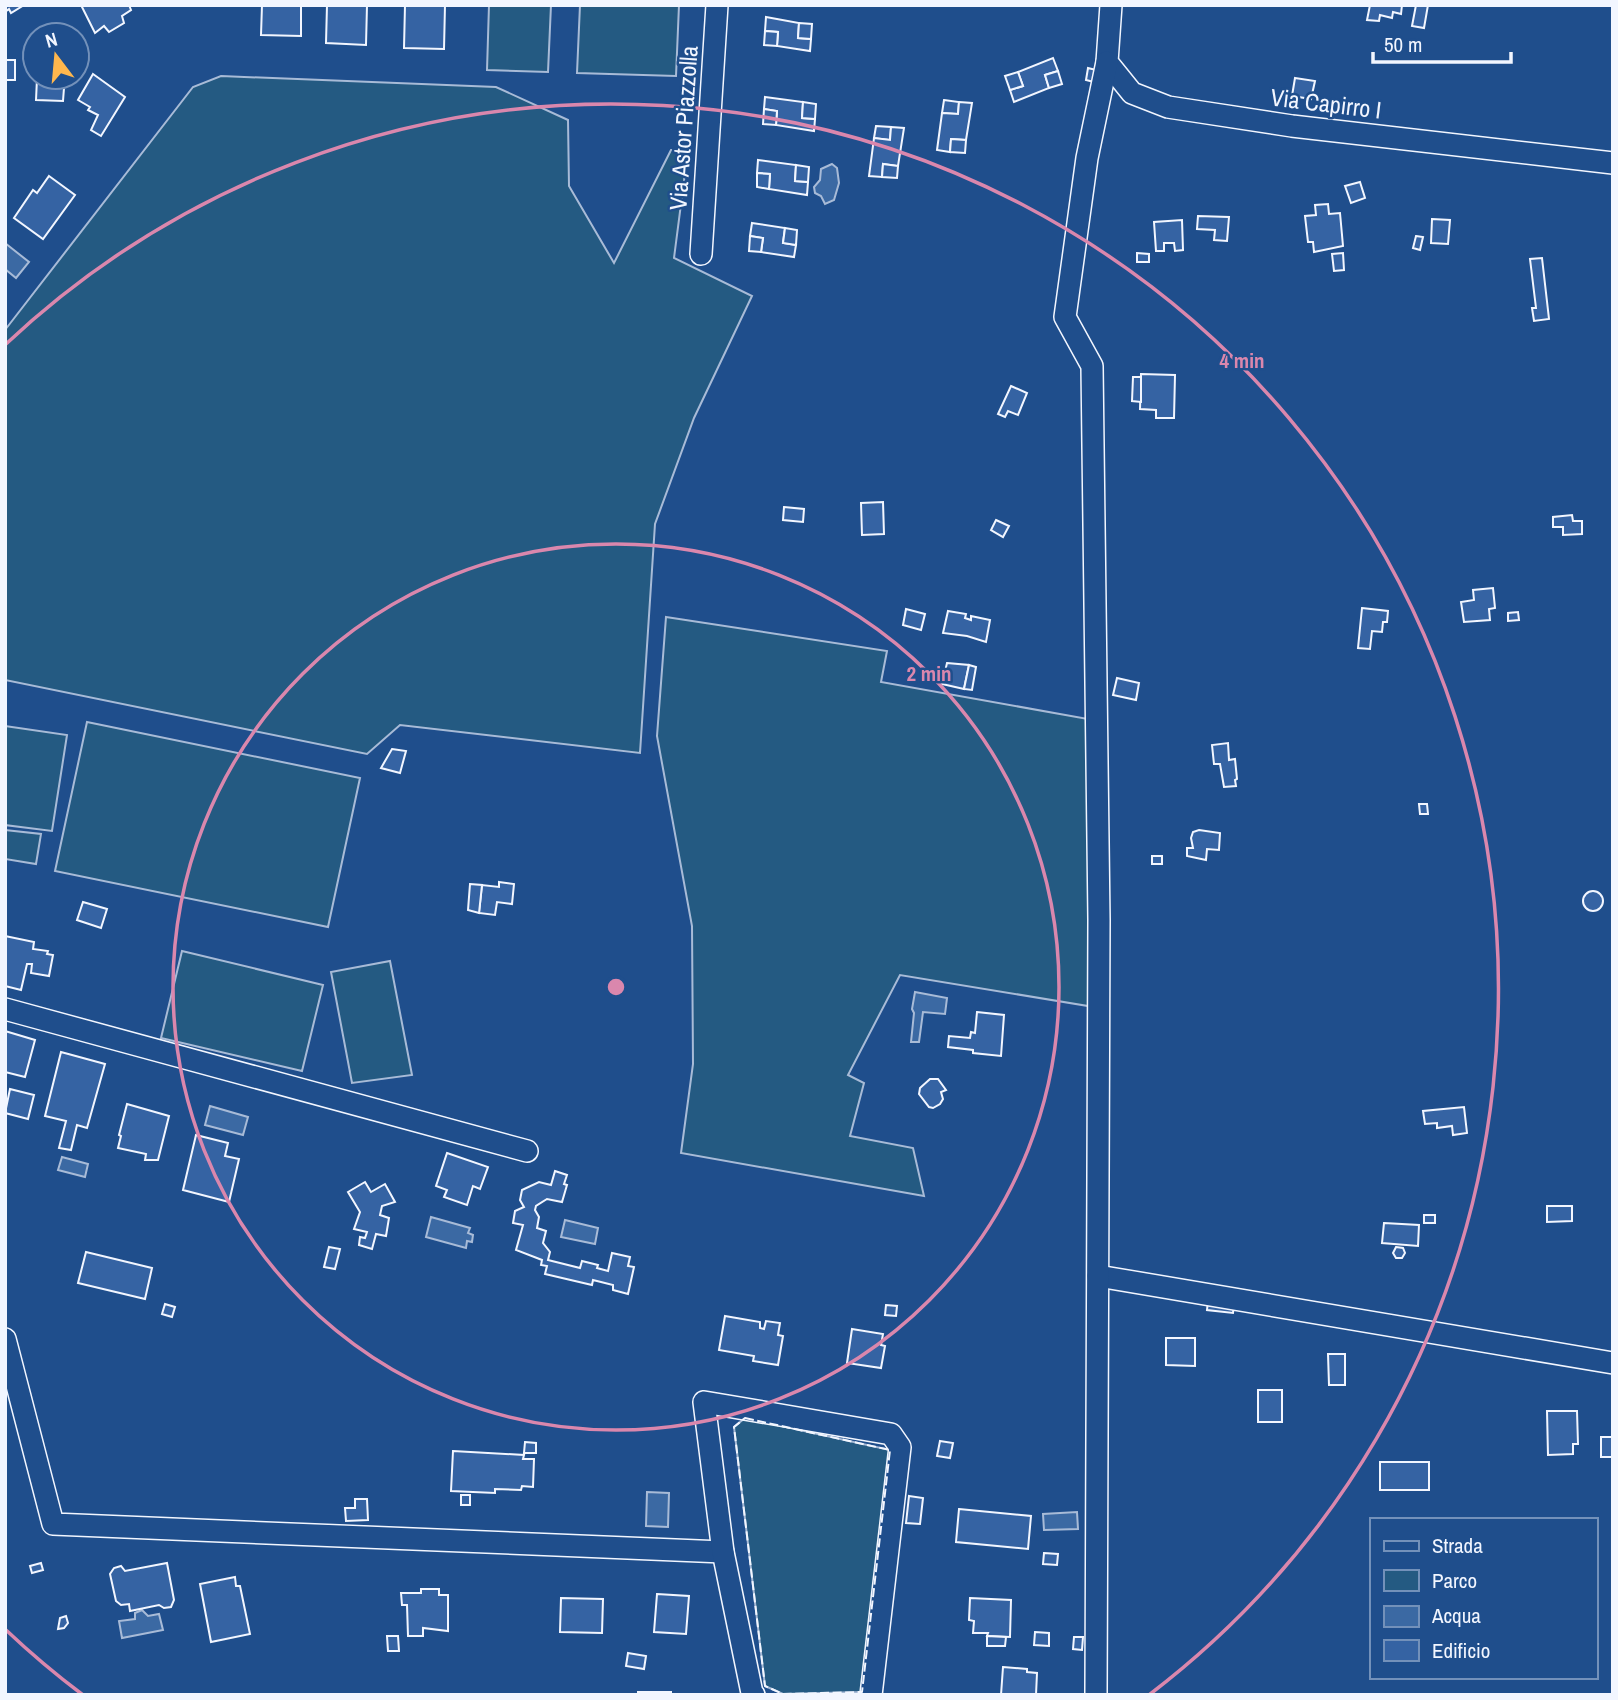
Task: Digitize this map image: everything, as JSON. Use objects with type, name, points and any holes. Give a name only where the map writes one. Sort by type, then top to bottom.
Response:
[{"type":"street","name":"Via Astor Piazzolla","points":[[701,254],[718,5]]},
{"type":"street","points":[[1096,1695],[1098,907],[1092,366],[1065,317],[1087,158],[1108,62],[1111,5]]},
{"type":"street","name":"Via Capirro I","points":[[1108,62],[1132,93],[1168,107],[1292,126],[1613,163]]},
{"type":"street","points":[[5,1009],[527,1151]]},
{"type":"street","points":[[1098,1276],[1613,1363]]},
{"type":"street","points":[[5,1339],[52,1524],[723,1552]]},
{"type":"street","points":[[754,1695],[723,1552],[704,1402],[891,1434],[900,1447],[871,1695]]},
{"type":"green space","points":[[489,5],[551,5],[548,72],[487,70]]},
{"type":"green space","points":[[580,5],[679,5],[676,76],[577,73]]},
{"type":"green space","points":[[221,76],[496,87],[568,120],[569,186],[614,263],[671,150],[688,150],[674,258],[752,296],[694,418],[655,524],[640,753],[400,725],[367,754],[5,680],[5,330],[193,87]]},
{"type":"green space","points":[[666,617],[887,651],[881,682],[1088,719],[1088,1006],[900,975],[848,1075],[864,1083],[850,1136],[913,1148],[924,1196],[681,1153],[693,1064],[692,926],[657,736]]},
{"type":"green space","points":[[87,722],[360,778],[328,927],[55,871]]},
{"type":"green space","points":[[5,726],[67,735],[52,831],[5,825]]},
{"type":"green space","points":[[5,830],[41,834],[36,864],[5,859]]},
{"type":"green space","points":[[182,951],[323,985],[302,1071],[161,1038]]},
{"type":"green space","points":[[390,961],[412,1075],[352,1083],[331,972]]},
{"type":"green space","points":[[745,1418],[890,1450],[862,1692],[783,1694],[765,1686],[734,1427]]},
{"type":"water","points":[[832,164],[837,168],[839,183],[834,200],[825,204],[821,196],[815,193],[814,187],[820,180],[821,169]]},
{"type":"water","points":[[5,243],[29,262],[16,278],[5,269]]},
{"type":"water","points":[[915,992],[947,998],[945,1014],[923,1012],[919,1042],[911,1042],[914,1013],[912,1009]]},
{"type":"water","points":[[210,1106],[248,1117],[243,1135],[205,1125]]},
{"type":"water","points":[[62,1157],[88,1164],[85,1177],[58,1170]]},
{"type":"water","points":[[431,1217],[470,1228],[468,1233],[473,1235],[472,1242],[467,1241],[466,1248],[426,1237]]},
{"type":"water","points":[[565,1220],[598,1228],[595,1244],[561,1237]]},
{"type":"water","points":[[647,1492],[669,1493],[668,1527],[646,1526]]},
{"type":"water","points":[[1077,1512],[1078,1529],[1044,1530],[1043,1514]]},
{"type":"water","points":[[142,1610],[148,1616],[159,1614],[163,1630],[122,1638],[119,1621],[135,1619],[135,1613]]},
{"type":"building","points":[[5,5],[24,5],[11,13],[9,9],[5,12]]},
{"type":"building","points":[[81,5],[129,5],[131,10],[122,16],[124,23],[109,32],[104,26],[95,33]]},
{"type":"building","points":[[262,5],[301,5],[301,36],[261,35]]},
{"type":"building","points":[[327,5],[367,5],[366,45],[326,43]]},
{"type":"building","points":[[405,5],[445,5],[444,49],[404,48]]},
{"type":"building","points":[[1370,5],[1402,5],[1401,14],[1393,12],[1392,18],[1380,15],[1379,21],[1367,20]]},
{"type":"building","points":[[1416,5],[1428,5],[1424,28],[1412,26]]},
{"type":"building","points":[[766,17],[799,23],[798,38],[811,39],[810,51],[777,46],[778,32],[765,31]]},
{"type":"building","points":[[799,23],[812,24],[811,39],[798,38]]},
{"type":"building","points":[[765,31],[778,32],[777,46],[764,45]]},
{"type":"building","points":[[1053,58],[1058,71],[1045,75],[1049,88],[1014,102],[1010,90],[1023,86],[1018,72]]},
{"type":"building","points":[[5,60],[15,60],[15,80],[5,80]]},
{"type":"building","points":[[1088,68],[1096,70],[1094,82],[1086,80]]},
{"type":"building","points":[[1058,71],[1062,84],[1049,88],[1045,75]]},
{"type":"building","points":[[1018,72],[1023,86],[1010,90],[1005,76]]},
{"type":"building","points":[[93,74],[125,97],[101,136],[91,130],[98,115],[78,100],[83,91],[91,91]]},
{"type":"building","points":[[1295,78],[1315,81],[1311,99],[1292,96]]},
{"type":"building","points":[[36,91],[64,91],[63,101],[36,100]]},
{"type":"building","points":[[765,97],[803,102],[802,118],[815,119],[814,131],[776,125],[777,111],[764,109]]},
{"type":"building","points":[[944,100],[959,102],[958,114],[942,113]]},
{"type":"building","points":[[803,102],[816,104],[815,119],[802,118]]},
{"type":"building","points":[[959,102],[972,103],[966,140],[951,139],[950,152],[937,150],[942,113],[958,114]]},
{"type":"building","points":[[764,109],[777,111],[776,125],[763,124]]},
{"type":"building","points":[[876,126],[891,127],[890,140],[874,138]]},
{"type":"building","points":[[891,127],[904,128],[898,166],[883,164],[882,177],[869,176],[874,138],[890,140]]},
{"type":"building","points":[[951,139],[966,140],[965,153],[950,152]]},
{"type":"building","points":[[758,160],[796,165],[795,181],[808,182],[807,195],[769,189],[770,174],[757,173]]},
{"type":"building","points":[[883,164],[898,166],[897,178],[882,177]]},
{"type":"building","points":[[796,165],[809,167],[808,182],[795,181]]},
{"type":"building","points":[[757,173],[770,174],[769,189],[757,187]]},
{"type":"building","points":[[49,176],[75,195],[43,239],[14,218],[33,190],[37,193]]},
{"type":"building","points":[[1360,182],[1365,198],[1351,203],[1345,186]]},
{"type":"building","points":[[1328,204],[1329,214],[1340,213],[1343,246],[1314,252],[1313,242],[1308,242],[1305,216],[1316,215],[1315,205]]},
{"type":"building","points":[[1198,216],[1229,217],[1227,241],[1214,240],[1215,230],[1197,229]]},
{"type":"building","points":[[1432,219],[1450,220],[1448,244],[1431,243]]},
{"type":"building","points":[[1182,220],[1183,250],[1175,251],[1174,243],[1164,243],[1164,251],[1156,251],[1154,222]]},
{"type":"building","points":[[752,223],[785,228],[783,243],[796,245],[794,257],[761,252],[763,238],[750,236]]},
{"type":"building","points":[[785,228],[797,230],[796,245],[783,243]]},
{"type":"building","points":[[750,236],[763,238],[761,252],[749,251]]},
{"type":"building","points":[[1416,236],[1423,237],[1420,250],[1413,248]]},
{"type":"building","points":[[1137,253],[1149,254],[1149,262],[1137,262]]},
{"type":"building","points":[[1343,253],[1344,270],[1334,271],[1332,254]]},
{"type":"building","points":[[1542,258],[1549,319],[1534,321],[1532,308],[1536,308],[1530,259]]},
{"type":"building","points":[[1141,374],[1175,375],[1174,418],[1156,418],[1156,410],[1140,409]]},
{"type":"building","points":[[1133,377],[1141,377],[1141,402],[1132,401]]},
{"type":"building","points":[[1011,386],[1027,393],[1018,415],[1008,411],[1005,417],[998,414]]},
{"type":"building","points":[[883,502],[884,534],[862,535],[861,503]]},
{"type":"building","points":[[784,507],[804,509],[803,522],[783,520]]},
{"type":"building","points":[[1572,515],[1573,521],[1582,521],[1582,534],[1563,535],[1563,527],[1553,527],[1553,517]]},
{"type":"building","points":[[996,520],[1009,526],[1003,537],[991,530]]},
{"type":"building","points":[[1493,588],[1495,608],[1489,609],[1490,620],[1464,622],[1461,602],[1474,600],[1473,590]]},
{"type":"building","points":[[1362,608],[1388,611],[1382,632],[1372,631],[1370,649],[1358,648]]},
{"type":"building","points":[[906,609],[925,614],[921,630],[903,625]]},
{"type":"building","points":[[948,611],[966,614],[965,618],[971,620],[971,616],[990,620],[986,642],[943,633]]},
{"type":"building","points":[[1518,612],[1519,620],[1508,621],[1508,613]]},
{"type":"building","points":[[947,663],[969,665],[964,689],[942,684]]},
{"type":"building","points":[[969,665],[976,667],[972,690],[964,689]]},
{"type":"building","points":[[1117,678],[1139,683],[1136,700],[1113,695]]},
{"type":"building","points":[[1228,743],[1229,760],[1235,759],[1237,779],[1236,786],[1224,787],[1220,764],[1214,764],[1212,745]]},
{"type":"building","points":[[392,749],[406,751],[400,773],[381,768]]},
{"type":"building","points":[[1419,804],[1427,804],[1428,814],[1420,814]]},
{"type":"building","points":[[1199,830],[1220,833],[1219,850],[1207,849],[1206,860],[1187,856],[1187,848],[1193,848],[1193,832]]},
{"type":"building","points":[[1152,856],[1162,856],[1162,864],[1152,864]]},
{"type":"building","points":[[499,882],[514,884],[512,904],[497,902],[495,915],[479,913],[482,885],[499,887]]},
{"type":"building","points":[[470,884],[482,885],[479,913],[468,910]]},
{"type":"building","points":[[1593,891],[1600,894],[1603,901],[1600,908],[1593,911],[1586,908],[1583,901],[1586,894]]},
{"type":"building","points":[[83,902],[107,909],[101,928],[77,920]]},
{"type":"building","points":[[5,936],[34,942],[33,949],[48,951],[47,954],[53,955],[49,976],[31,973],[32,964],[27,964],[21,990],[5,986]]},
{"type":"building","points":[[977,1012],[1004,1015],[1001,1056],[948,1047],[949,1036],[970,1038],[971,1032],[975,1033]]},
{"type":"building","points":[[5,1031],[35,1040],[25,1077],[5,1072]]},
{"type":"building","points":[[61,1052],[105,1064],[87,1128],[77,1125],[71,1150],[59,1148],[66,1121],[45,1116]]},
{"type":"building","points":[[930,1079],[938,1079],[946,1090],[941,1092],[943,1099],[940,1104],[933,1108],[929,1107],[919,1094],[920,1088]]},
{"type":"building","points":[[10,1089],[34,1095],[28,1119],[5,1113]]},
{"type":"building","points":[[127,1104],[169,1116],[158,1160],[145,1160],[146,1154],[118,1148]]},
{"type":"building","points":[[1464,1107],[1467,1133],[1453,1135],[1452,1126],[1437,1128],[1437,1123],[1425,1124],[1423,1111]]},
{"type":"building","points":[[196,1135],[228,1143],[225,1156],[239,1159],[229,1202],[183,1190]]},
{"type":"building","points":[[447,1153],[488,1167],[480,1189],[473,1186],[467,1205],[444,1197],[447,1190],[436,1186]]},
{"type":"building","points":[[555,1171],[567,1175],[562,1202],[547,1199],[536,1206],[535,1210],[539,1217],[537,1228],[546,1231],[543,1243],[550,1252],[548,1260],[580,1268],[582,1261],[608,1271],[612,1253],[630,1257],[628,1266],[634,1267],[628,1294],[613,1290],[613,1285],[593,1280],[592,1285],[545,1274],[547,1266],[541,1265],[542,1260],[516,1250],[523,1225],[513,1223],[515,1211],[524,1207],[520,1200],[522,1190],[539,1182],[551,1185]]},
{"type":"building","points":[[365,1182],[371,1192],[385,1184],[395,1202],[382,1206],[380,1215],[389,1218],[386,1236],[376,1234],[372,1249],[359,1245],[360,1237],[365,1238],[367,1232],[354,1229],[360,1212],[348,1192]]},
{"type":"building","points":[[1547,1206],[1572,1206],[1572,1221],[1547,1222]]},
{"type":"building","points":[[1424,1215],[1435,1215],[1435,1223],[1424,1223]]},
{"type":"building","points":[[1384,1223],[1419,1225],[1418,1246],[1382,1243]]},
{"type":"building","points":[[329,1247],[340,1249],[335,1269],[324,1267]]},
{"type":"building","points":[[1396,1247],[1403,1248],[1405,1253],[1402,1258],[1396,1258],[1393,1253]]},
{"type":"building","points":[[86,1252],[152,1268],[145,1299],[78,1283]]},
{"type":"building","points":[[1208,1301],[1234,1305],[1233,1313],[1207,1310]]},
{"type":"building","points":[[165,1304],[175,1307],[172,1317],[162,1314]]},
{"type":"building","points":[[886,1305],[897,1306],[896,1316],[885,1315]]},
{"type":"building","points":[[725,1316],[760,1322],[760,1328],[764,1329],[766,1321],[780,1323],[778,1335],[783,1336],[778,1365],[753,1361],[754,1356],[719,1350]]},
{"type":"building","points":[[852,1329],[883,1334],[881,1345],[885,1346],[881,1368],[847,1363]]},
{"type":"building","points":[[1166,1338],[1195,1338],[1195,1366],[1166,1365]]},
{"type":"building","points":[[1328,1354],[1345,1354],[1345,1385],[1329,1385]]},
{"type":"building","points":[[1258,1390],[1282,1390],[1282,1422],[1258,1422]]},
{"type":"building","points":[[1547,1411],[1577,1411],[1578,1444],[1573,1444],[1573,1454],[1548,1455]]},
{"type":"building","points":[[1601,1437],[1613,1437],[1613,1457],[1601,1457]]},
{"type":"building","points":[[940,1441],[953,1443],[950,1458],[937,1456]]},
{"type":"building","points":[[525,1442],[536,1443],[536,1453],[524,1453]]},
{"type":"building","points":[[453,1451],[524,1455],[523,1459],[534,1459],[533,1487],[522,1486],[521,1490],[495,1489],[495,1493],[451,1491]]},
{"type":"building","points":[[1380,1462],[1429,1462],[1429,1490],[1380,1490]]},
{"type":"building","points":[[461,1495],[470,1495],[470,1505],[461,1505]]},
{"type":"building","points":[[909,1496],[923,1498],[920,1524],[906,1523]]},
{"type":"building","points":[[355,1499],[367,1499],[368,1520],[346,1521],[345,1508],[355,1508]]},
{"type":"building","points":[[959,1509],[1031,1516],[1028,1549],[956,1542]]},
{"type":"building","points":[[1044,1553],[1058,1554],[1057,1565],[1043,1564]]},
{"type":"building","points":[[41,1563],[43,1570],[32,1573],[30,1566]]},
{"type":"building","points":[[167,1563],[174,1600],[171,1607],[164,1608],[159,1605],[130,1611],[129,1604],[121,1605],[116,1601],[110,1574],[114,1568],[121,1566],[125,1571]]},
{"type":"building","points":[[235,1577],[236,1586],[240,1586],[250,1634],[211,1642],[200,1584]]},
{"type":"building","points":[[421,1589],[439,1589],[439,1595],[448,1595],[448,1631],[423,1628],[423,1636],[408,1636],[407,1605],[402,1605],[401,1593],[421,1593]]},
{"type":"building","points":[[657,1594],[689,1596],[686,1634],[654,1632]]},
{"type":"building","points":[[561,1598],[603,1599],[602,1633],[560,1632]]},
{"type":"building","points":[[970,1598],[1011,1600],[1010,1637],[973,1633],[974,1621],[969,1620]]},
{"type":"building","points":[[66,1616],[68,1623],[64,1628],[58,1629],[60,1618]]},
{"type":"building","points":[[1035,1632],[1049,1633],[1049,1646],[1034,1645]]},
{"type":"building","points":[[387,1636],[398,1636],[399,1651],[388,1651]]},
{"type":"building","points":[[987,1636],[1006,1637],[1005,1646],[987,1646]]},
{"type":"building","points":[[1074,1637],[1083,1637],[1082,1650],[1073,1649]]},
{"type":"building","points":[[628,1653],[646,1656],[644,1669],[626,1666]]},
{"type":"building","points":[[1003,1667],[1027,1669],[1027,1672],[1037,1673],[1036,1695],[1001,1695]]},
{"type":"building","points":[[638,1692],[671,1692],[671,1695],[638,1695]]},
{"type":"fence","points":[[745,1418],[890,1450],[862,1692],[783,1694],[765,1686],[734,1427],[745,1418]]}]
